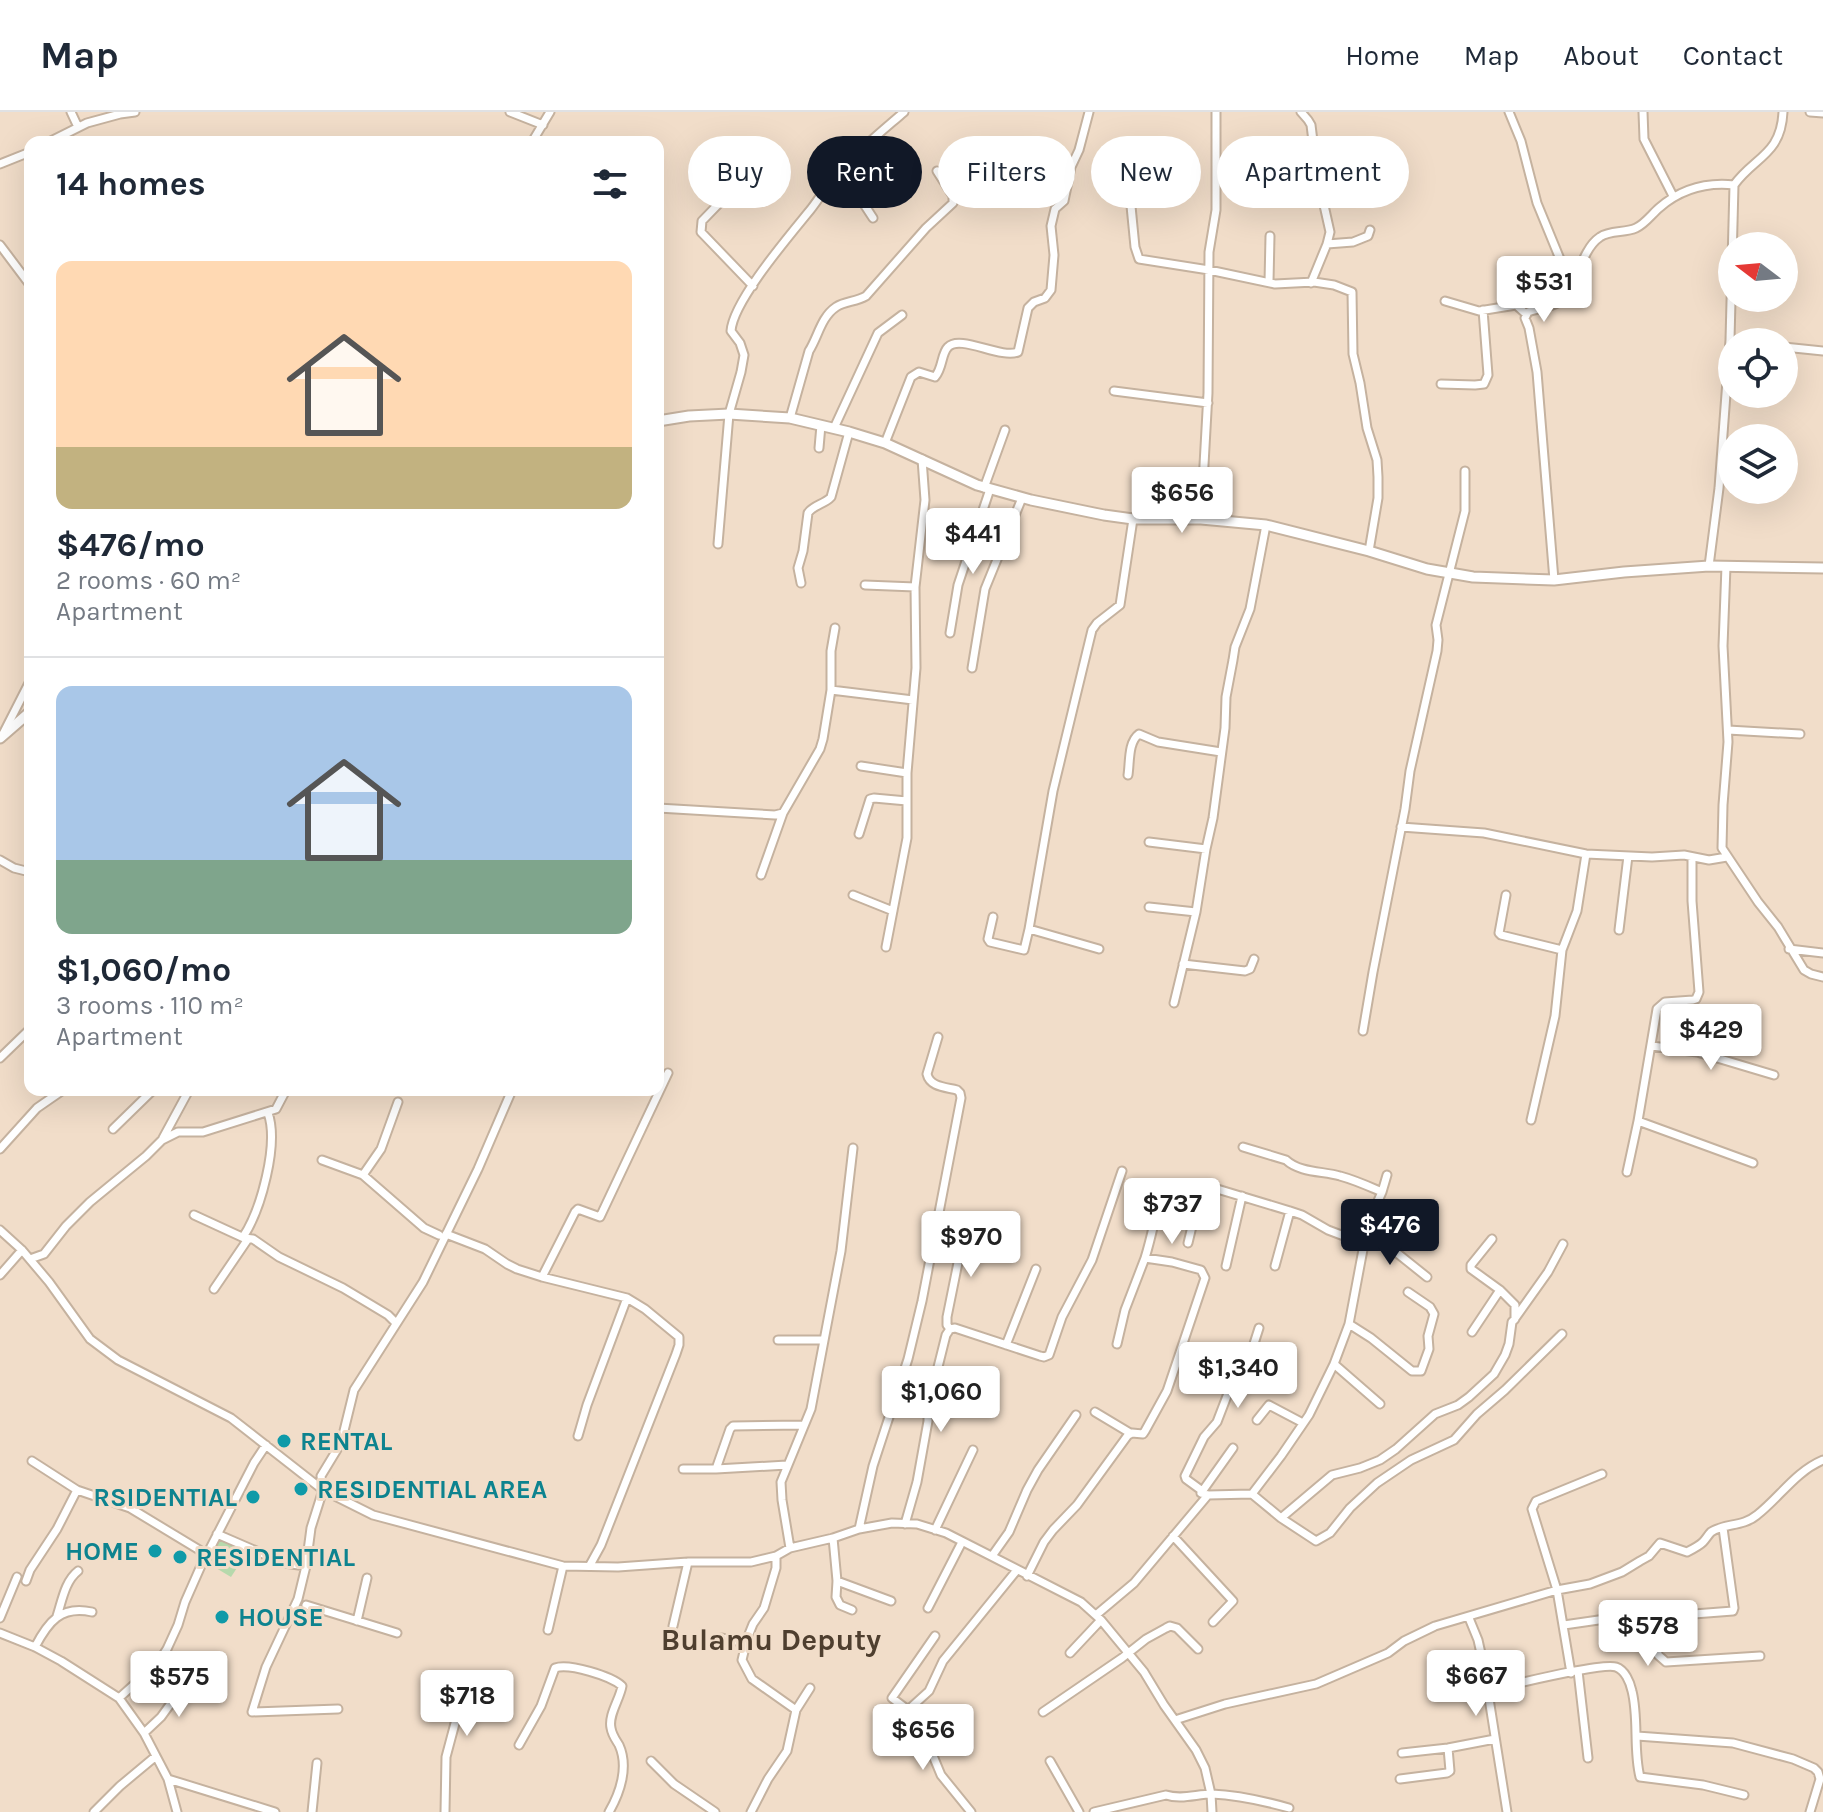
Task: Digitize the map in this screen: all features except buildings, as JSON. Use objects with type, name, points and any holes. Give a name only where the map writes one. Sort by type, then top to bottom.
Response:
[{"type":"street","points":[[71,112],[78,127]]},
{"type":"street","points":[[61,136],[102,116],[135,112]]},
{"type":"street","points":[[510,112],[543,125]]},
{"type":"street","points":[[536,136],[550,112]]},
{"type":"street","points":[[874,136],[904,112]]},
{"type":"street","points":[[885,443],[911,377],[919,372],[935,377],[948,347],[959,343],[1013,354],[1020,348],[1028,308],[1048,296],[1051,290],[1054,255],[1051,226],[1055,209],[1064,201],[1071,167],[1089,112]]},
{"type":"street","points":[[1201,519],[1208,403],[1209,252],[1216,210],[1216,112]]},
{"type":"street","points":[[1301,112],[1311,125],[1317,174],[1330,232],[1311,283]]},
{"type":"street","points":[[1509,112],[1521,141],[1537,203],[1573,285]]},
{"type":"street","points":[[1643,112],[1644,139],[1673,196]]},
{"type":"street","points":[[1730,328],[1734,185],[1772,146],[1778,136],[1783,112]]},
{"type":"street","points":[[1810,112],[1823,113]]},
{"type":"street","points":[[0,164],[24,154]]},
{"type":"street","points":[[790,418],[802,370],[827,316],[836,307],[866,296],[926,228],[953,203],[953,196],[937,171]]},
{"type":"street","points":[[1526,314],[1569,296],[1587,253],[1600,237],[1638,227],[1673,196],[1695,187],[1734,185]]},
{"type":"street","points":[[715,208],[702,221],[701,232],[753,286]]},
{"type":"street","points":[[718,544],[729,414],[744,355],[740,343],[732,334],[734,316],[774,254],[810,208]]},
{"type":"street","points":[[866,208],[873,218]]},
{"type":"street","points":[[1131,208],[1139,259],[1269,282],[1334,285],[1350,290],[1353,296],[1353,354],[1367,428],[1377,460],[1378,498],[1369,551]]},
{"type":"street","points":[[1327,244],[1353,242],[1368,236],[1370,230]]},
{"type":"street","points":[[1269,282],[1270,236]]},
{"type":"street","points":[[0,245],[24,277]]},
{"type":"street","points":[[1445,301],[1483,310],[1516,305],[1526,314],[1537,372],[1554,580]]},
{"type":"street","points":[[1441,384],[1484,384],[1488,375],[1483,310]]},
{"type":"street","points":[[834,428],[878,333],[902,315]]},
{"type":"street","points":[[1798,348],[1823,351]]},
{"type":"street","points":[[1114,391],[1208,403]]},
{"type":"street","points":[[1709,566],[1725,408]]},
{"type":"street","points":[[664,420],[729,414],[790,418],[885,443],[987,488],[1022,498],[1133,519],[1201,519],[1266,525],[1427,569],[1473,577],[1554,580],[1709,566],[1823,568]]},
{"type":"street","points":[[819,448],[821,425]]},
{"type":"street","points":[[950,633],[958,585],[1005,430]]},
{"type":"street","points":[[801,583],[798,568],[808,513],[831,497],[849,432]]},
{"type":"street","points":[[886,947],[907,838],[907,773],[916,668],[915,587],[924,513],[922,459]]},
{"type":"street","points":[[1363,1031],[1413,758],[1437,651],[1436,625],[1462,528],[1465,471]]},
{"type":"street","points":[[972,668],[985,589],[1022,498]]},
{"type":"street","points":[[993,917],[988,935],[990,942],[1024,950],[1053,791],[1092,630],[1120,605],[1133,519]]},
{"type":"street","points":[[1174,1003],[1196,912],[1213,818],[1226,697],[1235,647],[1250,609],[1266,525]]},
{"type":"street","points":[[1726,566],[1723,646],[1728,730],[1722,848],[1778,927],[1804,970],[1823,977]]},
{"type":"street","points":[[865,585],[915,587]]},
{"type":"street","points":[[761,875],[783,813],[823,739],[831,690],[831,651],[835,628]]},
{"type":"street","points":[[831,690],[913,700]]},
{"type":"street","points":[[1,737],[24,693]]},
{"type":"street","points":[[1,737],[24,717]]},
{"type":"street","points":[[1728,730],[1800,734]]},
{"type":"street","points":[[1128,775],[1132,743],[1139,734],[1158,742],[1221,752]]},
{"type":"street","points":[[861,766],[907,773]]},
{"type":"street","points":[[859,834],[870,799],[907,801]]},
{"type":"street","points":[[664,808],[783,813]]},
{"type":"street","points":[[1401,827],[1484,833],[1586,854],[1684,855],[1709,860],[1727,857]]},
{"type":"street","points":[[1149,842],[1206,849]]},
{"type":"street","points":[[1531,1120],[1555,1016],[1562,950],[1577,911],[1586,854]]},
{"type":"street","points":[[1619,930],[1628,856]]},
{"type":"street","points":[[1627,1172],[1656,1013],[1665,1002],[1693,1000],[1699,992],[1692,857]]},
{"type":"street","points":[[0,860],[24,870]]},
{"type":"street","points":[[853,895],[893,911]]},
{"type":"street","points":[[1506,895],[1501,935],[1562,950]]},
{"type":"street","points":[[1149,907],[1196,912]]},
{"type":"street","points":[[1029,929],[1099,949]]},
{"type":"street","points":[[1789,949],[1823,953]]},
{"type":"street","points":[[1183,964],[1245,971],[1250,969],[1254,959]]},
{"type":"street","points":[[0,1058],[24,1035]]},
{"type":"street","points":[[859,1529],[873,1466],[908,1359],[922,1301],[961,1098],[957,1090],[931,1083],[928,1079],[938,1037]]},
{"type":"street","points":[[1652,1046],[1697,1052],[1774,1075]]},
{"type":"street","points":[[664,1081],[668,1073]]},
{"type":"street","points":[[0,1149],[37,1108],[54,1096]]},
{"type":"street","points":[[113,1129],[147,1096]]},
{"type":"street","points":[[30,1259],[44,1254],[90,1202],[162,1140],[186,1096]]},
{"type":"street","points":[[162,1140],[178,1132],[203,1132],[267,1113],[276,1109],[283,1096]]},
{"type":"street","points":[[338,1709],[252,1712],[266,1667],[298,1599],[311,1528],[323,1490],[321,1476],[341,1443],[354,1390],[423,1282],[509,1096]]},
{"type":"street","points":[[542,1277],[575,1212],[578,1209],[600,1217],[657,1096]]},
{"type":"street","points":[[363,1175],[381,1149],[398,1102]]},
{"type":"street","points":[[214,1289],[246,1238],[258,1209],[270,1155],[272,1122],[267,1113]]},
{"type":"street","points":[[1638,1121],[1753,1163]]},
{"type":"street","points":[[1243,1147],[1286,1160],[1299,1168],[1342,1176],[1382,1192]]},
{"type":"street","points":[[790,1548],[781,1492],[783,1475],[811,1409],[841,1251],[853,1148]]},
{"type":"street","points":[[322,1160],[363,1175],[424,1228],[485,1249],[517,1269],[627,1298],[679,1337],[679,1345],[601,1545],[590,1565]]},
{"type":"street","points":[[905,1524],[917,1482],[929,1402],[946,1335],[955,1328],[1044,1357],[1049,1355],[1062,1317],[1092,1260],[1122,1171]]},
{"type":"street","points":[[1252,1494],[1309,1415],[1334,1364],[1349,1324],[1368,1223],[1387,1175]]},
{"type":"street","points":[[1188,1243],[1204,1185],[1302,1215],[1328,1230],[1392,1249],[1427,1277]]},
{"type":"street","points":[[1117,1344],[1125,1310],[1155,1229],[1155,1213],[1161,1195]]},
{"type":"street","points":[[1226,1266],[1242,1196]]},
{"type":"street","points":[[1275,1266],[1290,1211]]},
{"type":"street","points":[[194,1215],[253,1239],[291,1264],[343,1288],[396,1323]]},
{"type":"street","points":[[0,1230],[49,1282],[90,1339],[118,1360],[231,1418],[323,1490],[373,1515],[563,1566],[751,1562],[776,1556],[790,1548],[892,1523],[917,1524],[946,1533],[1081,1602],[1099,1618],[1144,1672],[1196,1750],[1205,1768],[1212,1812]]},
{"type":"street","points":[[950,1329],[947,1317],[964,1233]]},
{"type":"street","points":[[1492,1239],[1471,1269],[1515,1305],[1515,1319]]},
{"type":"street","points":[[1281,1518],[1332,1475],[1380,1460],[1435,1414],[1458,1405],[1494,1374],[1509,1344],[1512,1322],[1548,1272],[1563,1244]]},
{"type":"street","points":[[0,1275],[22,1250]]},
{"type":"street","points":[[1095,1412],[1130,1433],[1143,1434],[1163,1398],[1205,1278],[1201,1270],[1145,1258]]},
{"type":"street","points":[[1006,1345],[1036,1269]]},
{"type":"street","points":[[1472,1332],[1500,1290]]},
{"type":"street","points":[[1349,1324],[1412,1371],[1421,1371],[1429,1349],[1428,1336],[1434,1314],[1430,1307],[1408,1292]]},
{"type":"street","points":[[578,1436],[627,1298]]},
{"type":"street","points":[[1259,1328],[1251,1353],[1227,1396],[1217,1422],[1204,1437],[1185,1476],[1205,1494],[1252,1494],[1316,1541],[1330,1533],[1350,1508],[1377,1483],[1417,1457],[1454,1440],[1477,1414],[1562,1334]]},
{"type":"street","points":[[778,1340],[824,1340]]},
{"type":"street","points":[[1334,1364],[1380,1404]]},
{"type":"street","points":[[1257,1420],[1269,1405],[1303,1423]]},
{"type":"street","points":[[992,1556],[1009,1532],[1038,1470],[1076,1415]]},
{"type":"street","points":[[716,1469],[733,1426],[804,1425]]},
{"type":"street","points":[[1027,1576],[1044,1542],[1077,1505],[1130,1433]]},
{"type":"street","points":[[119,1698],[158,1663],[167,1649],[206,1554],[266,1445]]},
{"type":"street","points":[[1070,1653],[1173,1536],[1205,1494],[1233,1448]]},
{"type":"street","points":[[935,1530],[973,1450]]},
{"type":"street","points":[[1175,1720],[1225,1704],[1316,1684],[1388,1653],[1404,1641],[1435,1626],[1557,1590],[1590,1584],[1622,1572],[1649,1556],[1660,1543],[1687,1552],[1702,1544],[1711,1532],[1754,1518],[1791,1481],[1823,1460]]},
{"type":"street","points":[[32,1461],[77,1490],[130,1508],[206,1554]]},
{"type":"street","points":[[683,1469],[787,1465]]},
{"type":"street","points":[[1588,1758],[1557,1590],[1533,1505],[1564,1488],[1602,1474]]},
{"type":"street","points":[[26,1581],[77,1490]]},
{"type":"street","points":[[1564,1625],[1647,1613],[1655,1617],[1733,1611],[1723,1528]]},
{"type":"street","points":[[217,1534],[284,1563],[306,1566]]},
{"type":"street","points":[[1173,1536],[1233,1601],[1213,1622]]},
{"type":"street","points":[[833,1538],[837,1602],[852,1610]]},
{"type":"street","points":[[928,1608],[962,1542]]},
{"type":"street","points":[[776,1556],[776,1568],[764,1608],[753,1624],[742,1660],[752,1679],[796,1710]]},
{"type":"street","points":[[673,1626],[688,1562]]},
{"type":"street","points":[[548,1630],[563,1566]]},
{"type":"street","points":[[908,1710],[929,1691],[943,1661],[1017,1570]]},
{"type":"street","points":[[57,1616],[70,1579],[78,1571]]},
{"type":"street","points":[[0,1618],[17,1577]]},
{"type":"street","points":[[357,1621],[367,1578]]},
{"type":"street","points":[[837,1581],[891,1601]]},
{"type":"street","points":[[306,1605],[397,1633]]},
{"type":"street","points":[[35,1647],[49,1623],[57,1616],[69,1610],[92,1612]]},
{"type":"street","points":[[1655,1617],[1658,1655],[1666,1662],[1760,1656]]},
{"type":"street","points":[[1469,1618],[1478,1640],[1488,1690],[1507,1812]]},
{"type":"street","points":[[1043,1712],[1170,1626],[1177,1628],[1198,1649]]},
{"type":"street","points":[[0,1633],[61,1661],[119,1698],[144,1733],[168,1779],[177,1812]]},
{"type":"street","points":[[935,1636],[893,1700],[908,1710],[924,1734],[941,1775],[971,1812]]},
{"type":"street","points":[[721,1638],[742,1642],[747,1639]]},
{"type":"street","points":[[519,1745],[541,1706],[558,1666],[591,1672],[619,1682],[621,1692],[610,1724],[620,1747],[624,1773],[609,1812]]},
{"type":"street","points":[[1488,1690],[1574,1672],[1616,1667],[1632,1688],[1640,1777],[1703,1785],[1744,1795]]},
{"type":"street","points":[[144,1733],[161,1717],[187,1681]]},
{"type":"street","points":[[751,1812],[787,1751],[796,1710],[810,1688]]},
{"type":"street","points":[[437,1698],[455,1703],[458,1712],[446,1757],[445,1812]]},
{"type":"street","points":[[1637,1736],[1733,1743],[1793,1759],[1814,1768],[1820,1779],[1810,1812]]},
{"type":"street","points":[[1402,1753],[1495,1739]]},
{"type":"street","points":[[1400,1779],[1447,1773],[1451,1767],[1448,1748]]},
{"type":"street","points":[[94,1812],[156,1756]]},
{"type":"street","points":[[651,1761],[674,1784],[715,1812]]},
{"type":"street","points":[[1050,1761],[1079,1812]]},
{"type":"street","points":[[312,1812],[317,1763]]},
{"type":"street","points":[[168,1779],[275,1812]]},
{"type":"street","points":[[1094,1812],[1166,1795],[1174,1798],[1211,1794],[1256,1799],[1289,1808]]},
{"type":"green space","points":[[220,1537],[248,1551],[231,1577],[206,1562]]},
{"type":"place","name":"RENTAL","points":[[284,1441]]},
{"type":"place","name":"RESIDENTIAL AREA","points":[[301,1489]]},
{"type":"place","name":"RSIDENTIAL","points":[[253,1497]]},
{"type":"place","name":"HOME","points":[[155,1551]]},
{"type":"place","name":"RESIDENTIAL","points":[[180,1557]]},
{"type":"place","name":"HOUSE","points":[[222,1617]]},
{"type":"district","name":"Bulamu Deputy","points":[[771,1640]]}]
